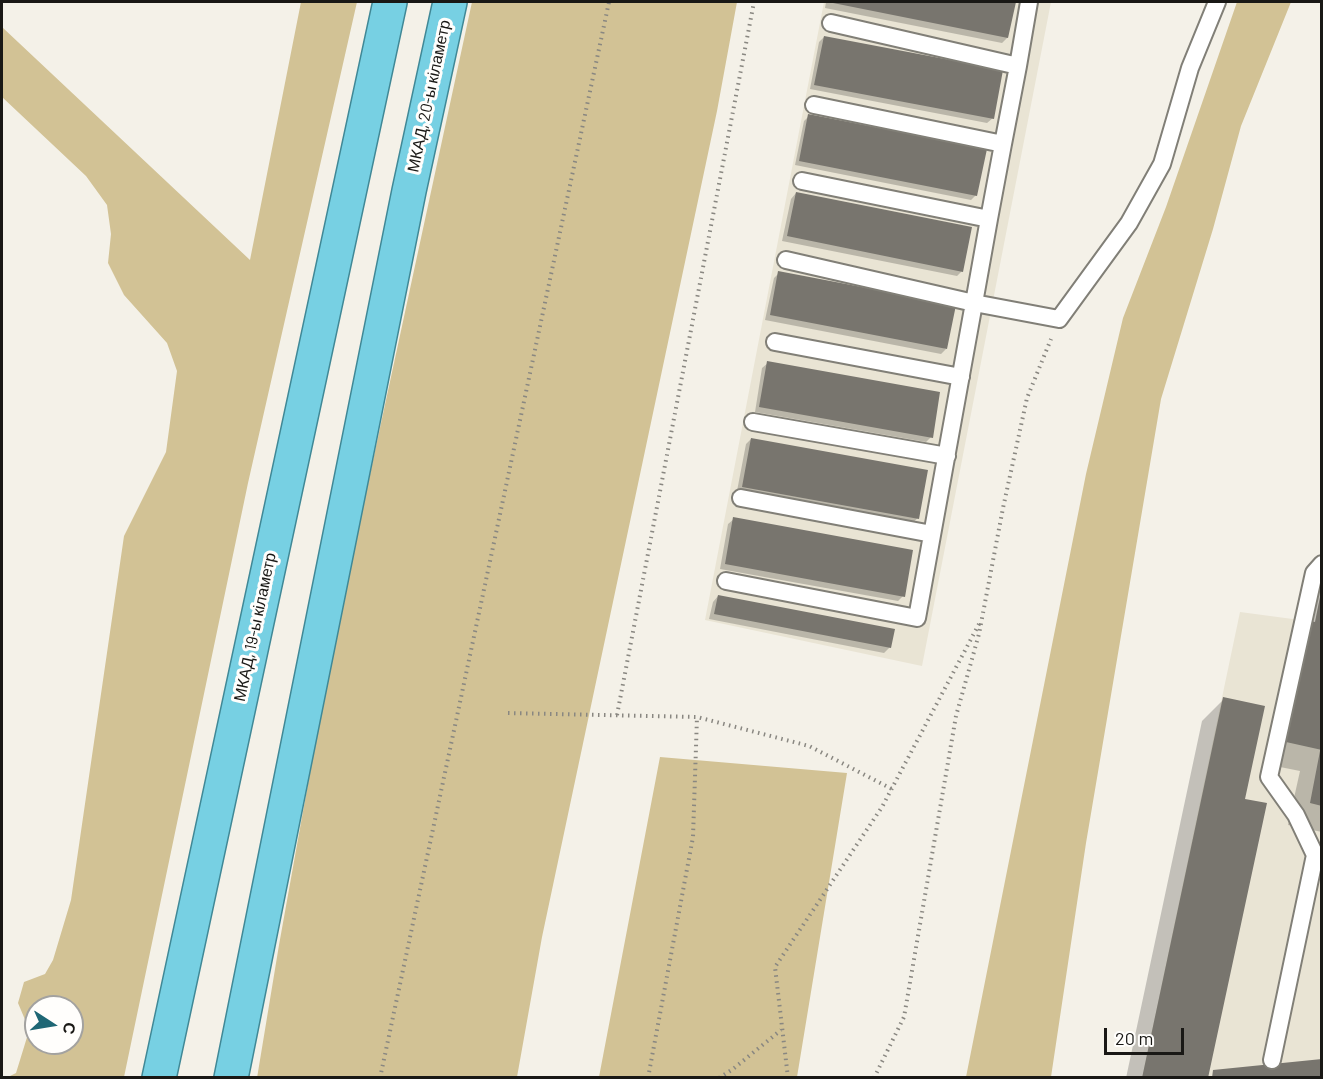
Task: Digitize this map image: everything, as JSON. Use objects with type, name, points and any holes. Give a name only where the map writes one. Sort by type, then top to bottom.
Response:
[{"type":"highway","name":"МКАД, 19-ы кіламетр","points":[[159,1077],[390,2]]},
{"type":"highway","name":"МКАД, 20-ы кіламетр","points":[[231,1077],[409,191],[450,2]]},
{"type":"lane","points":[[726,581],[916,618],[1029,2]]},
{"type":"lane","points":[[786,260],[974,303],[1059,319],[1129,223],[1162,164],[1190,68],[1217,2]]},
{"type":"lane","points":[[831,23],[1018,66]]},
{"type":"lane","points":[[814,105],[1003,144]]},
{"type":"lane","points":[[802,181],[989,219]]},
{"type":"lane","points":[[776,342],[961,376]]},
{"type":"lane","points":[[753,422],[946,456]]},
{"type":"lane","points":[[741,498],[932,534]]},
{"type":"lane","points":[[1272,1060],[1315,855],[1296,815],[1269,777],[1314,573],[1322,564]]},
{"type":"path","points":[[380,1077],[609,2]]},
{"type":"path","points":[[617,715],[754,2]]},
{"type":"path","points":[[874,1077],[904,1017],[956,716],[981,621],[1027,398],[1059,319]]},
{"type":"path","points":[[788,1077],[775,967],[882,807],[981,621]]},
{"type":"path","points":[[508,713],[697,717],[809,746],[891,789]]},
{"type":"path","points":[[648,1077],[693,837],[697,717]]},
{"type":"path","points":[[719,1077],[733,1070],[781,1030]]},
{"type":"shaded area","points":[[301,2],[357,2],[248,483],[124,1077],[8,1077],[16,1073],[24,1047],[24,1055],[84,1055],[84,995],[24,995],[24,1017],[18,1003],[24,982],[45,974],[53,960],[71,900],[124,536],[166,452],[177,371],[167,343],[124,295],[108,263],[111,234],[107,205],[86,176],[2,97],[2,27],[250,260]]},
{"type":"shaded area","points":[[472,2],[737,2],[717,111],[542,937],[517,1077],[257,1078],[332,650]]},
{"type":"shaded area","points":[[824,2],[1051,2],[922,666],[705,620]]},
{"type":"shaded area","points":[[1237,2],[1291,2],[1241,126],[1213,229],[1161,399],[1086,843],[1051,1077],[966,1077],[1086,474],[1123,318],[1166,207]]},
{"type":"shaded area","points":[[1321,593],[1321,1077],[1142,1078],[1240,612],[1315,622]]},
{"type":"shaded area","points":[[660,757],[847,773],[797,1077],[599,1077]]},
{"type":"building","points":[[828,2],[1016,2],[1008,38]]},
{"type":"building","points":[[824,36],[1003,70],[994,119],[814,85]]},
{"type":"building","points":[[808,114],[987,149],[977,196],[799,161]]},
{"type":"building","points":[[796,192],[972,227],[963,272],[787,236]]},
{"type":"building","points":[[778,271],[956,305],[947,349],[770,315]]},
{"type":"building","points":[[767,361],[940,392],[933,438],[759,407]]},
{"type":"building","points":[[751,438],[928,470],[919,519],[742,487]]},
{"type":"building","points":[[733,517],[913,550],[905,597],[725,564]]},
{"type":"building","points":[[718,595],[895,629],[891,648],[714,614]]},
{"type":"building","points":[[1320,597],[1322,597],[1322,750],[1286,742],[1311,621],[1315,622]]},
{"type":"building","points":[[1223,697],[1265,706],[1245,799],[1267,803],[1208,1078],[1142,1078]]},
{"type":"building","points":[[1320,751],[1322,752],[1322,806],[1310,803]]},
{"type":"building","points":[[1322,1059],[1322,1078],[1212,1078],[1213,1070]]}]
